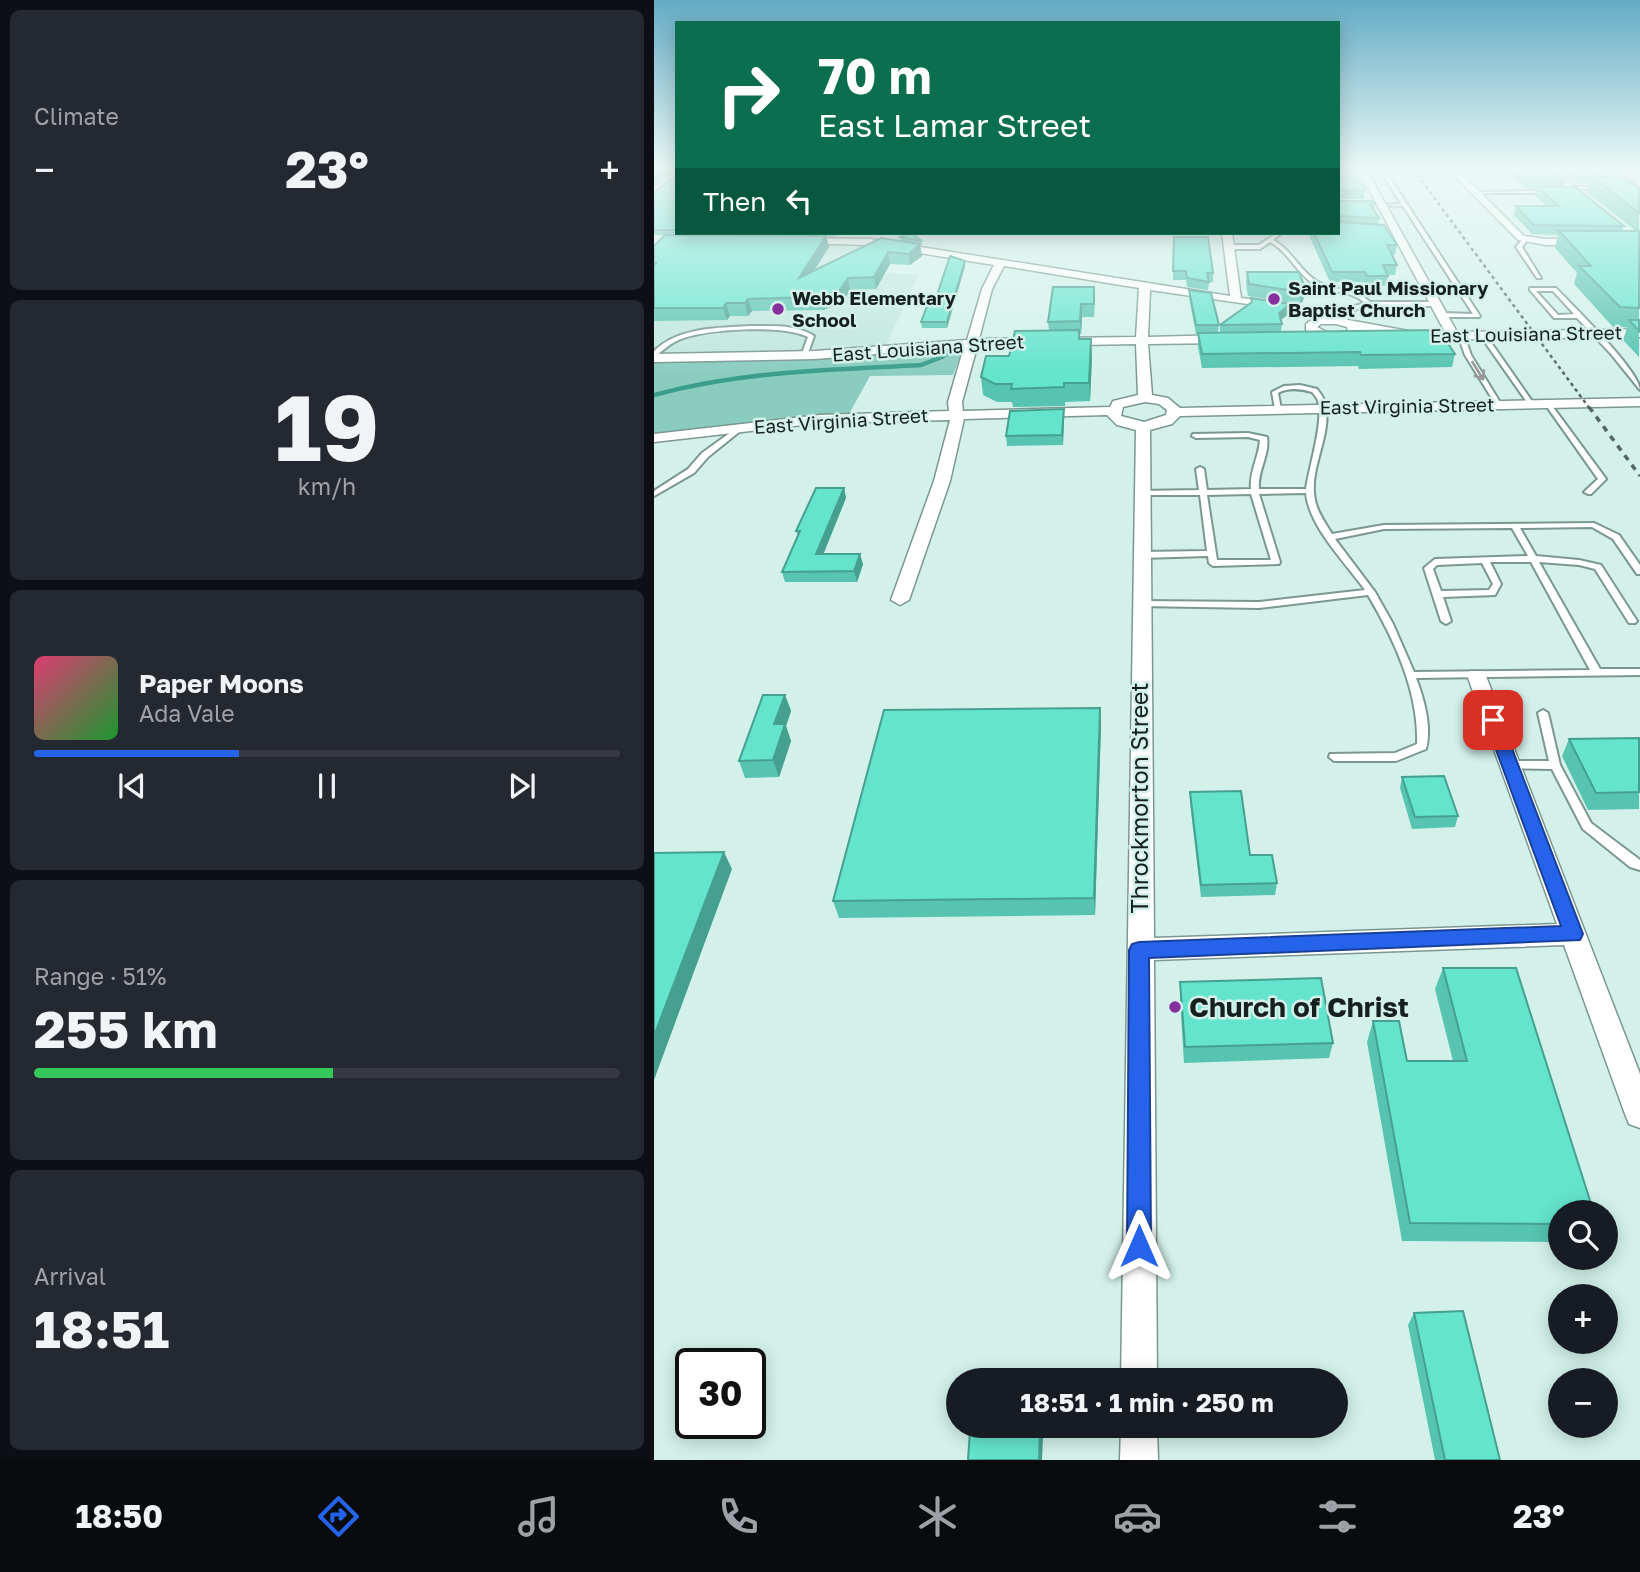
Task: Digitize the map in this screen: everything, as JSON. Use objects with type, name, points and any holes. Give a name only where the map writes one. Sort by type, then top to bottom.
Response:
[{"type":"street","points":[[1228,237],[1236,300]]},
{"type":"street","points":[[1399,237],[1436,304],[1457,335]]},
{"type":"street","points":[[1521,237],[1546,242],[1639,242]]},
{"type":"street","points":[[782,241],[861,241],[930,246],[1001,262],[1277,307],[1291,307],[1343,325]]},
{"type":"street","points":[[900,600],[942,481],[957,424],[955,402],[974,343],[987,289],[1001,262]]},
{"type":"street","points":[[1145,285],[1142,339],[1145,398]]},
{"type":"street","points":[[1277,307],[1305,330],[1323,336],[1343,325]]},
{"type":"street","points":[[1305,330],[1343,325]]},
{"type":"street","name":"East Louisiana Street","points":[[1343,325],[1412,335],[1639,333]]},
{"type":"street","name":"East Louisiana Street","points":[[654,356],[804,356],[974,343],[1243,339]]},
{"type":"street","points":[[1145,398],[1163,401],[1175,412],[1168,421],[1143,426],[1121,422],[1115,418],[1114,411],[1126,401],[1145,398]]},
{"type":"street","name":"East Virginia Street","points":[[1175,412],[1639,402]]},
{"type":"street","name":"East Virginia Street","points":[[654,438],[831,418],[1114,411]]},
{"type":"street","name":"Throckmorton Street","points":[[1139,1368],[1140,604],[1143,426]]},
{"type":"street","points":[[1477,674],[1639,1114]]},
{"type":"street","points":[[1139,950],[1573,934]]},
{"type":"street","points":[[1139,1438],[1139,1460]]},
{"type":"lane","points":[[1229,247],[1260,247],[1275,237]]},
{"type":"lane","points":[[1425,237],[1477,316],[1443,315]]},
{"type":"lane","points":[[1526,239],[1519,247],[1540,277]]},
{"type":"lane","points":[[1271,241],[1281,246],[1316,284],[1358,293],[1369,303]]},
{"type":"lane","points":[[1579,316],[1556,317],[1532,289],[1554,289],[1579,316],[1594,333],[1613,353],[1639,388]]},
{"type":"lane","points":[[1343,325],[1354,308],[1369,303],[1436,304]]},
{"type":"lane","points":[[654,356],[670,341],[698,332],[790,329],[805,331],[811,337],[804,356]]},
{"type":"lane","points":[[1457,335],[1498,404]]},
{"type":"lane","points":[[1483,335],[1531,404]]},
{"type":"lane","points":[[1278,408],[1275,392],[1282,387],[1312,387],[1319,391],[1325,408],[1307,491],[1315,513],[1371,592],[1411,675],[1425,729],[1422,746],[1396,757],[1334,757]]},
{"type":"lane","points":[[1548,404],[1602,479],[1588,492]]},
{"type":"lane","points":[[654,494],[691,471],[705,455],[740,428]]},
{"type":"lane","points":[[1196,436],[1248,435],[1264,439],[1254,478],[1255,492],[1276,562],[1213,563],[1200,469]]},
{"type":"lane","points":[[1141,493],[1307,491]]},
{"type":"lane","points":[[1331,537],[1384,527],[1594,525],[1616,537],[1639,572]]},
{"type":"lane","points":[[1515,526],[1597,673]]},
{"type":"lane","points":[[1141,555],[1212,553]]},
{"type":"lane","points":[[1446,621],[1428,568],[1435,562],[1574,560],[1598,567],[1632,621]]},
{"type":"lane","points":[[1438,594],[1492,593],[1497,584],[1485,561]]},
{"type":"lane","points":[[1140,604],[1260,605],[1371,592]]},
{"type":"lane","points":[[1411,675],[1639,672]]},
{"type":"lane","points":[[1543,713],[1555,765],[1587,826],[1634,864],[1639,865]]},
{"type":"lane","points":[[1509,765],[1555,765]]},
{"type":"shaded area","name":"Webb Elementary School","points":[[654,244],[872,245],[857,273],[919,274],[886,345],[817,351],[654,354]]},
{"type":"green space","points":[[959,348],[961,354],[953,375],[870,376],[849,414],[654,433],[654,362]]},
{"type":"building","points":[[663,237],[825,237],[799,278],[881,238],[920,244],[909,254],[888,252],[874,277],[848,278],[840,290],[820,297],[748,299],[745,303],[726,303],[723,308],[654,308],[654,246]]},
{"type":"building","points":[[901,237],[917,237],[922,241]]},
{"type":"building","points":[[1174,237],[1208,237],[1213,273],[1207,273],[1209,282],[1187,278],[1186,271],[1173,271]]},
{"type":"building","points":[[1316,237],[1392,237],[1397,245],[1387,245],[1397,265],[1383,265],[1388,276],[1367,276],[1365,272],[1332,272]]},
{"type":"building","points":[[1565,237],[1639,237],[1639,308],[1620,307],[1579,266],[1591,266]]},
{"type":"building","points":[[950,256],[965,261],[947,322],[921,322],[929,301],[935,301]]},
{"type":"building","points":[[1247,272],[1299,272],[1305,288],[1301,292],[1249,284]]},
{"type":"building","points":[[1053,287],[1094,287],[1094,304],[1081,304],[1080,321],[1048,322]]},
{"type":"building","points":[[1189,290],[1211,293],[1219,325],[1196,325]]},
{"type":"building","points":[[1251,298],[1290,304],[1279,313],[1282,324],[1220,325],[1252,302]]},
{"type":"building","points":[[1629,320],[1639,320],[1639,331]]},
{"type":"building","points":[[1079,330],[1079,339],[1091,339],[1089,383],[1011,389],[1012,384],[995,384],[981,377],[986,356],[1009,356],[1015,331]]},
{"type":"building","points":[[1439,330],[1455,354],[1202,354],[1198,333]]},
{"type":"building","points":[[1064,409],[1062,435],[1006,436],[1010,411]]},
{"type":"building","points":[[816,488],[844,488],[816,554],[860,554],[854,571],[782,572],[800,531],[796,531]]},
{"type":"building","points":[[763,695],[785,695],[774,724],[785,724],[773,760],[739,761]]},
{"type":"building","points":[[1100,708],[1094,898],[833,901],[884,710]]},
{"type":"building","points":[[1639,738],[1639,792],[1596,793],[1569,739]]},
{"type":"building","points":[[1444,776],[1458,816],[1415,817],[1402,777]]},
{"type":"building","points":[[1241,791],[1250,855],[1272,855],[1277,883],[1201,885],[1190,792]]},
{"type":"building","points":[[724,852],[654,1036],[654,853]]},
{"type":"building","points":[[1443,968],[1516,968],[1590,1200],[1548,1200],[1548,1224],[1410,1223],[1373,1021],[1399,1021],[1407,1061],[1467,1061]]},
{"type":"building","points":[[1321,978],[1333,1043],[1185,1047],[1180,982]]},
{"type":"building","points":[[1463,1311],[1500,1460],[1445,1460],[1414,1313]]},
{"type":"building","points":[[969,1438],[1040,1438],[1039,1460],[968,1460]]},
{"type":"waterway","points":[[654,395],[753,376],[921,365],[942,357],[953,348]]},
{"type":"railway","points":[[1463,237],[1590,409]]},
{"type":"railway","points":[[1589,407],[1640,476]]},
{"type":"place","name":"Saint Paul Missionary Baptist Church","points":[[1274,299]]},
{"type":"place","name":"Webb Elementary School","points":[[778,309]]},
{"type":"place","name":"Church of Christ","points":[[1175,1007]]},
{"type":"route","points":[[1139,1246],[1139,950],[1573,934],[1493,720]]}]
